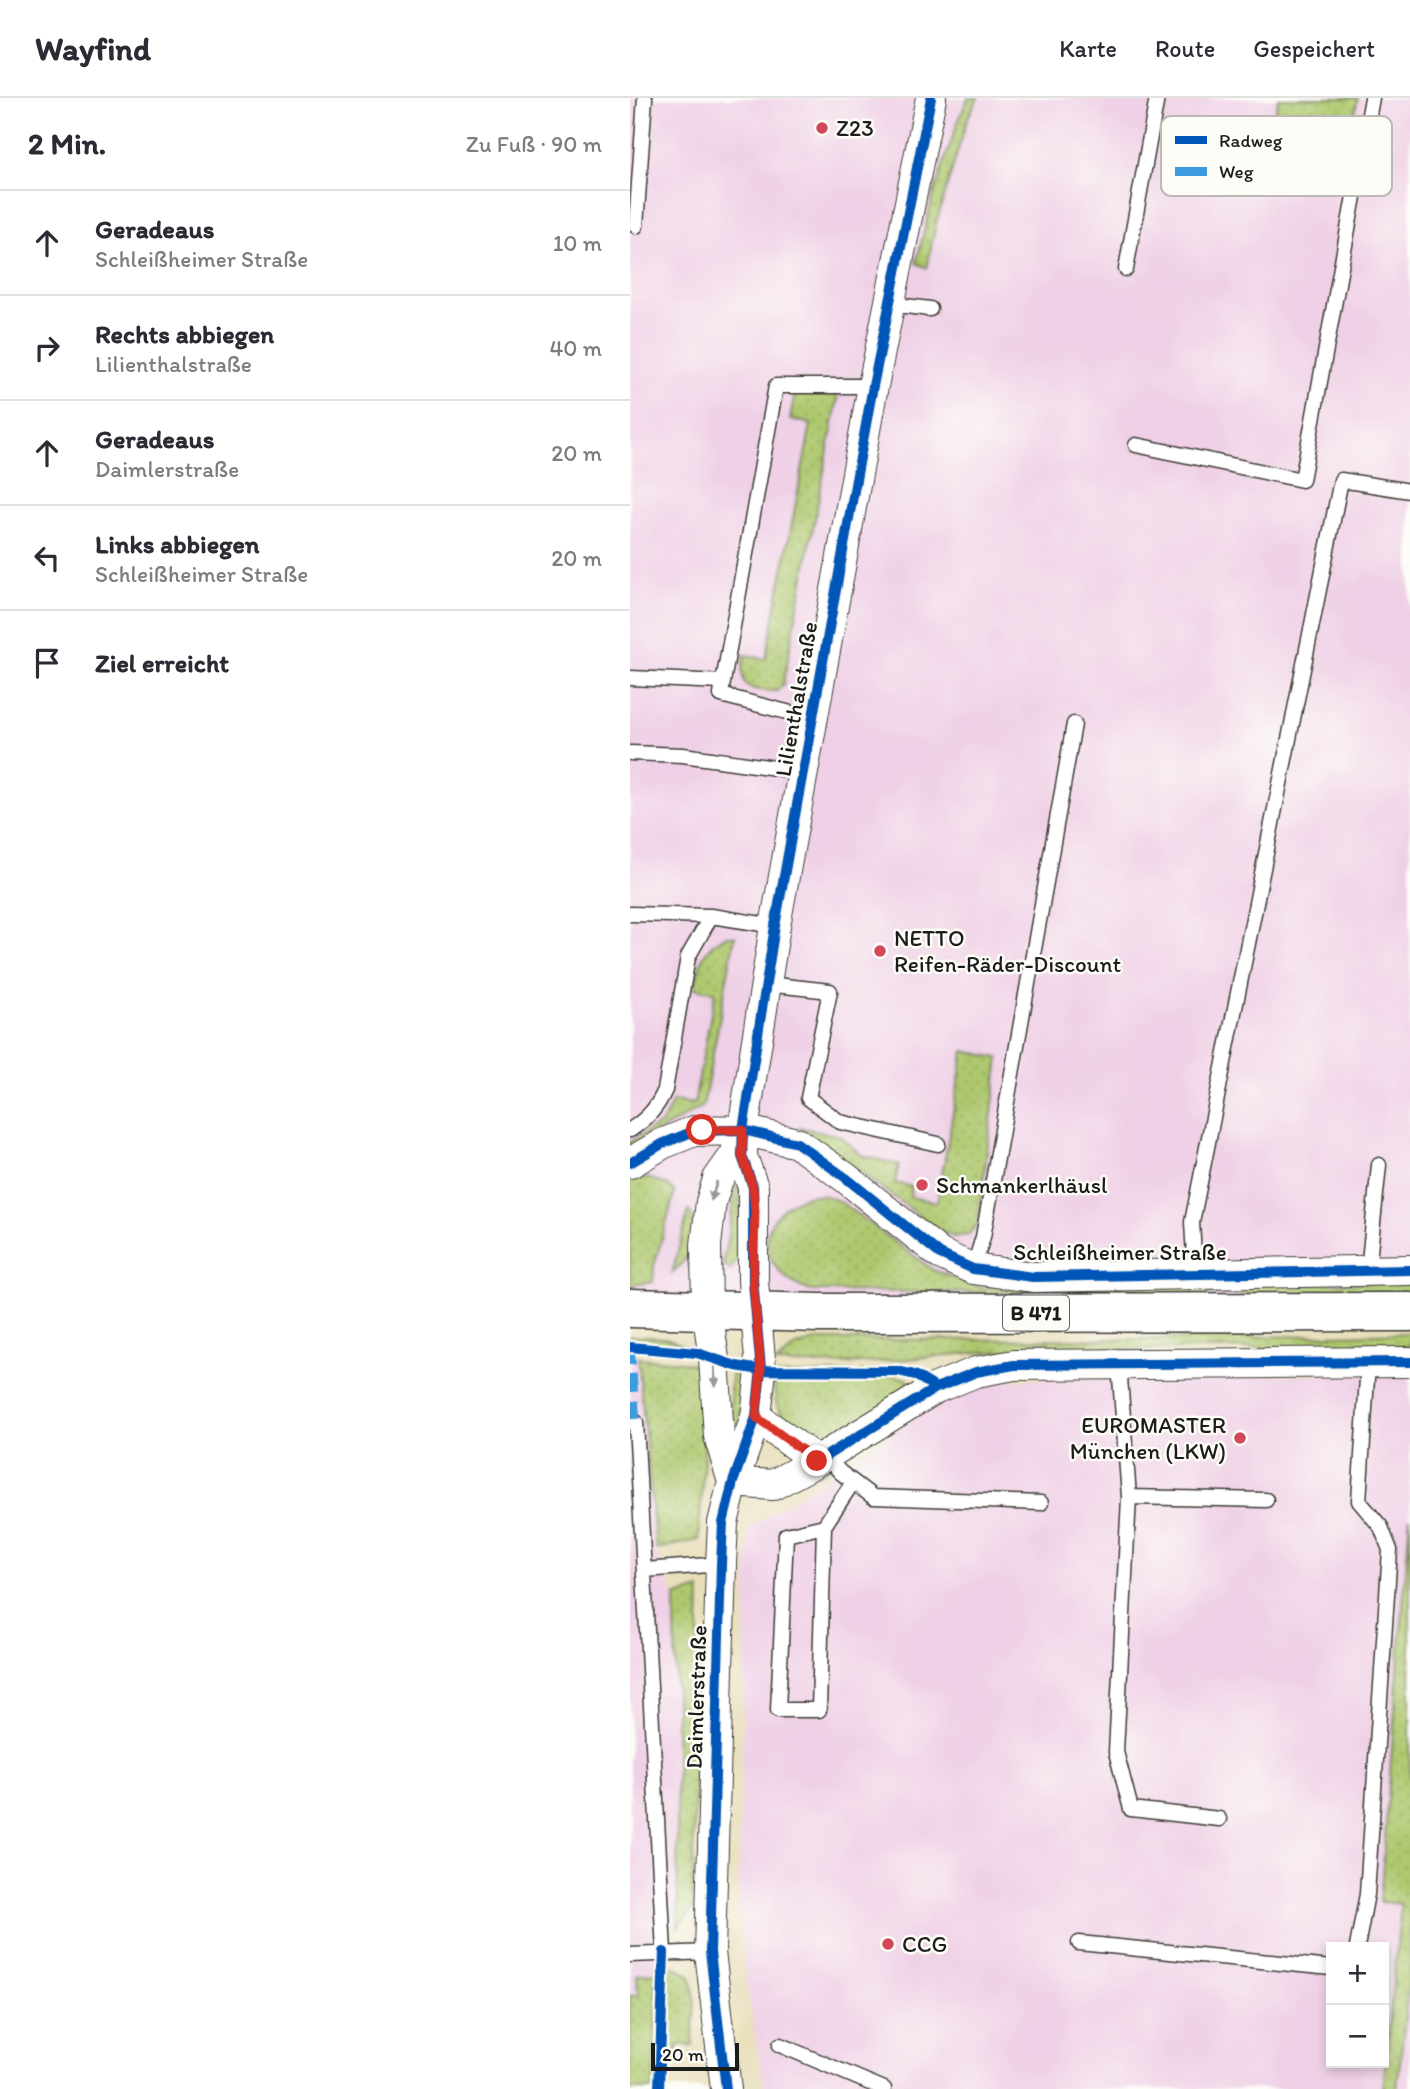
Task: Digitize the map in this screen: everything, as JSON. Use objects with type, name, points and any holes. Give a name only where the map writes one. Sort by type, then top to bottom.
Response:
[{"type":"main road","name":"B 471","points":[[630,1308],[847,1313],[1410,1312]]},
{"type":"street","name":"Lilienthalstraße","points":[[756,1311],[753,1281],[754,1199],[753,1187],[742,1156],[743,1130],[775,926],[873,386],[931,98]]},
{"type":"street","name":"Lilienthalstraße","points":[[707,1309],[706,1245],[711,1202],[718,1178],[735,1155],[743,1130]]},
{"type":"street","name":"Schleißheimer Straße","points":[[630,1163],[662,1144],[694,1131],[743,1130],[797,1143],[846,1178],[940,1254],[973,1269],[1033,1278],[1410,1270]]},
{"type":"street","points":[[707,1309],[714,1359],[719,1436],[733,1482],[773,1485],[936,1388],[976,1371],[1014,1365],[1410,1362]]},
{"type":"street","name":"Daimlerstraße","points":[[726,2089],[710,1952],[721,1564],[723,1523],[733,1482],[756,1417],[761,1370],[756,1311]]},
{"type":"street","points":[[756,1417],[822,1458]]},
{"type":"lane","points":[[636,226],[645,98]]},
{"type":"lane","points":[[1126,269],[1157,98]]},
{"type":"lane","points":[[1369,116],[1372,98]]},
{"type":"lane","points":[[1136,446],[1302,480],[1354,196]]},
{"type":"lane","points":[[889,304],[930,309]]},
{"type":"lane","points":[[814,719],[721,695],[723,682],[776,386],[873,386]]},
{"type":"lane","points":[[1195,1274],[1192,1222],[1340,480],[1410,491]]},
{"type":"lane","points":[[630,678],[723,682]]},
{"type":"lane","points":[[973,1269],[983,1237],[1074,724]]},
{"type":"lane","points":[[630,753],[684,755],[804,772]]},
{"type":"lane","points":[[630,914],[711,916],[775,926]]},
{"type":"lane","points":[[630,1130],[658,1106],[665,1090],[688,957],[711,916]]},
{"type":"lane","points":[[766,984],[830,991],[808,1098],[840,1122],[938,1144]]},
{"type":"lane","points":[[1368,1270],[1379,1165]]},
{"type":"lane","points":[[1358,1942],[1367,1894],[1390,1550],[1381,1527],[1359,1501],[1368,1363]]},
{"type":"lane","points":[[1119,1364],[1129,1497],[1116,1752],[1131,1808],[1219,1819]]},
{"type":"lane","points":[[636,1422],[664,1952]]},
{"type":"lane","points":[[822,1458],[873,1497],[1041,1503]]},
{"type":"lane","points":[[824,1526],[786,1535],[778,1710],[818,1710],[824,1526],[853,1482]]},
{"type":"lane","points":[[1129,1497],[1266,1500]]},
{"type":"lane","points":[[645,1570],[721,1564]]},
{"type":"lane","points":[[1079,1943],[1326,1968]]},
{"type":"lane","points":[[630,1955],[710,1952]]},
{"type":"lane","points":[[780,2045],[884,2089]]},
{"type":"shaded area","points":[[630,98],[1410,98],[1410,1313],[630,1311]]},
{"type":"shaded area","points":[[630,1356],[638,1358],[656,1549],[675,1597],[678,1927],[657,1925],[654,2089],[630,2089]]},
{"type":"shaded area","points":[[1410,1373],[1410,2089],[764,2089],[745,1976],[738,1888],[748,1529],[970,1382]]},
{"type":"green space","points":[[968,98],[978,98],[968,117],[936,223],[927,268],[916,263],[934,193]]},
{"type":"green space","points":[[1278,98],[1358,98],[1354,116],[1275,116]]},
{"type":"green space","points":[[802,392],[831,392],[838,398],[783,685],[777,691],[757,690],[746,685],[743,680],[742,665],[744,655],[766,659],[811,424],[790,419],[794,398]]},
{"type":"green space","points":[[726,936],[735,936],[703,1106],[630,1148],[630,1142],[662,1123],[673,1101],[694,1104],[715,992],[695,988],[696,979],[707,951]]},
{"type":"green space","points":[[964,1051],[999,1058],[978,1223],[968,1235],[954,1237],[936,1228],[799,1127],[840,1136],[861,1155],[899,1165],[895,1183],[912,1187],[910,1197],[937,1202]]},
{"type":"green space","points":[[649,1178],[667,1185],[675,1192],[654,1266],[653,1282],[630,1285],[630,1180]]},
{"type":"green space","points":[[736,1187],[741,1188],[738,1260],[730,1270],[723,1264]]},
{"type":"green space","points":[[811,1195],[827,1196],[842,1203],[933,1270],[981,1287],[1410,1282],[1410,1296],[811,1291],[792,1282],[779,1270],[770,1256],[767,1242],[770,1227],[778,1214],[791,1203]]},
{"type":"green space","points":[[689,1210],[694,1227],[692,1244],[684,1260],[672,1273]]},
{"type":"green space","points":[[1410,1333],[1410,1346],[983,1352],[828,1365],[776,1363],[797,1346],[820,1340],[1176,1339]]},
{"type":"green space","points":[[630,1336],[666,1338],[687,1346],[630,1342]]},
{"type":"green space","points":[[638,1358],[698,1366],[705,1430],[699,1540],[656,1549]]},
{"type":"green space","points":[[732,1372],[746,1376],[736,1440],[732,1436]]},
{"type":"green space","points":[[875,1372],[907,1379],[911,1385],[871,1414],[840,1430],[810,1434],[790,1423],[777,1405],[774,1375]]},
{"type":"green space","points":[[1410,1517],[1410,1972],[1397,2089],[1383,2089],[1385,2068],[1389,2068],[1389,2027],[1401,1904],[1380,1902]]},
{"type":"green space","points":[[700,1589],[692,1910],[678,1927],[675,1597]]},
{"type":"green space","points":[[668,1965],[688,1974],[694,1997],[693,2045],[678,2045],[677,2052],[666,2052]]},
{"type":"green space","points":[[656,1973],[654,2089],[630,2089],[630,1996],[638,1995],[637,1974]]},
{"type":"marked path","points":[[630,1347],[636,1422]]},
{"type":"cycle path","points":[[726,2089],[710,1952],[721,1564],[723,1523],[733,1482],[756,1417],[761,1370],[753,1281],[753,1187],[742,1156],[743,1130],[775,926],[873,386],[931,98]]},
{"type":"cycle path","points":[[630,1163],[662,1144],[694,1131],[743,1130],[797,1143],[846,1178],[940,1254],[973,1269],[1033,1277],[1410,1270]]},
{"type":"cycle path","points":[[630,1347],[697,1353],[736,1366],[761,1370],[898,1371],[915,1375],[936,1388]]},
{"type":"cycle path","points":[[826,1456],[936,1388],[976,1372],[1014,1365],[1410,1362]]},
{"type":"cycle path","points":[[659,2089],[664,1952]]},
{"type":"place","name":"Z23","points":[[822,128]]},
{"type":"place","name":"NETTO Reifen-Räder-Discount","points":[[880,951]]},
{"type":"place","name":"Schmankerlhäusl","points":[[922,1185]]},
{"type":"place","name":"EUROMASTER München (LKW)","points":[[1240,1438]]},
{"type":"place","name":"CCG","points":[[888,1944]]},
{"type":"route","points":[[702,1130],[743,1130],[742,1156],[753,1187],[755,1211],[753,1281],[761,1370],[756,1417],[817,1461]]}]
